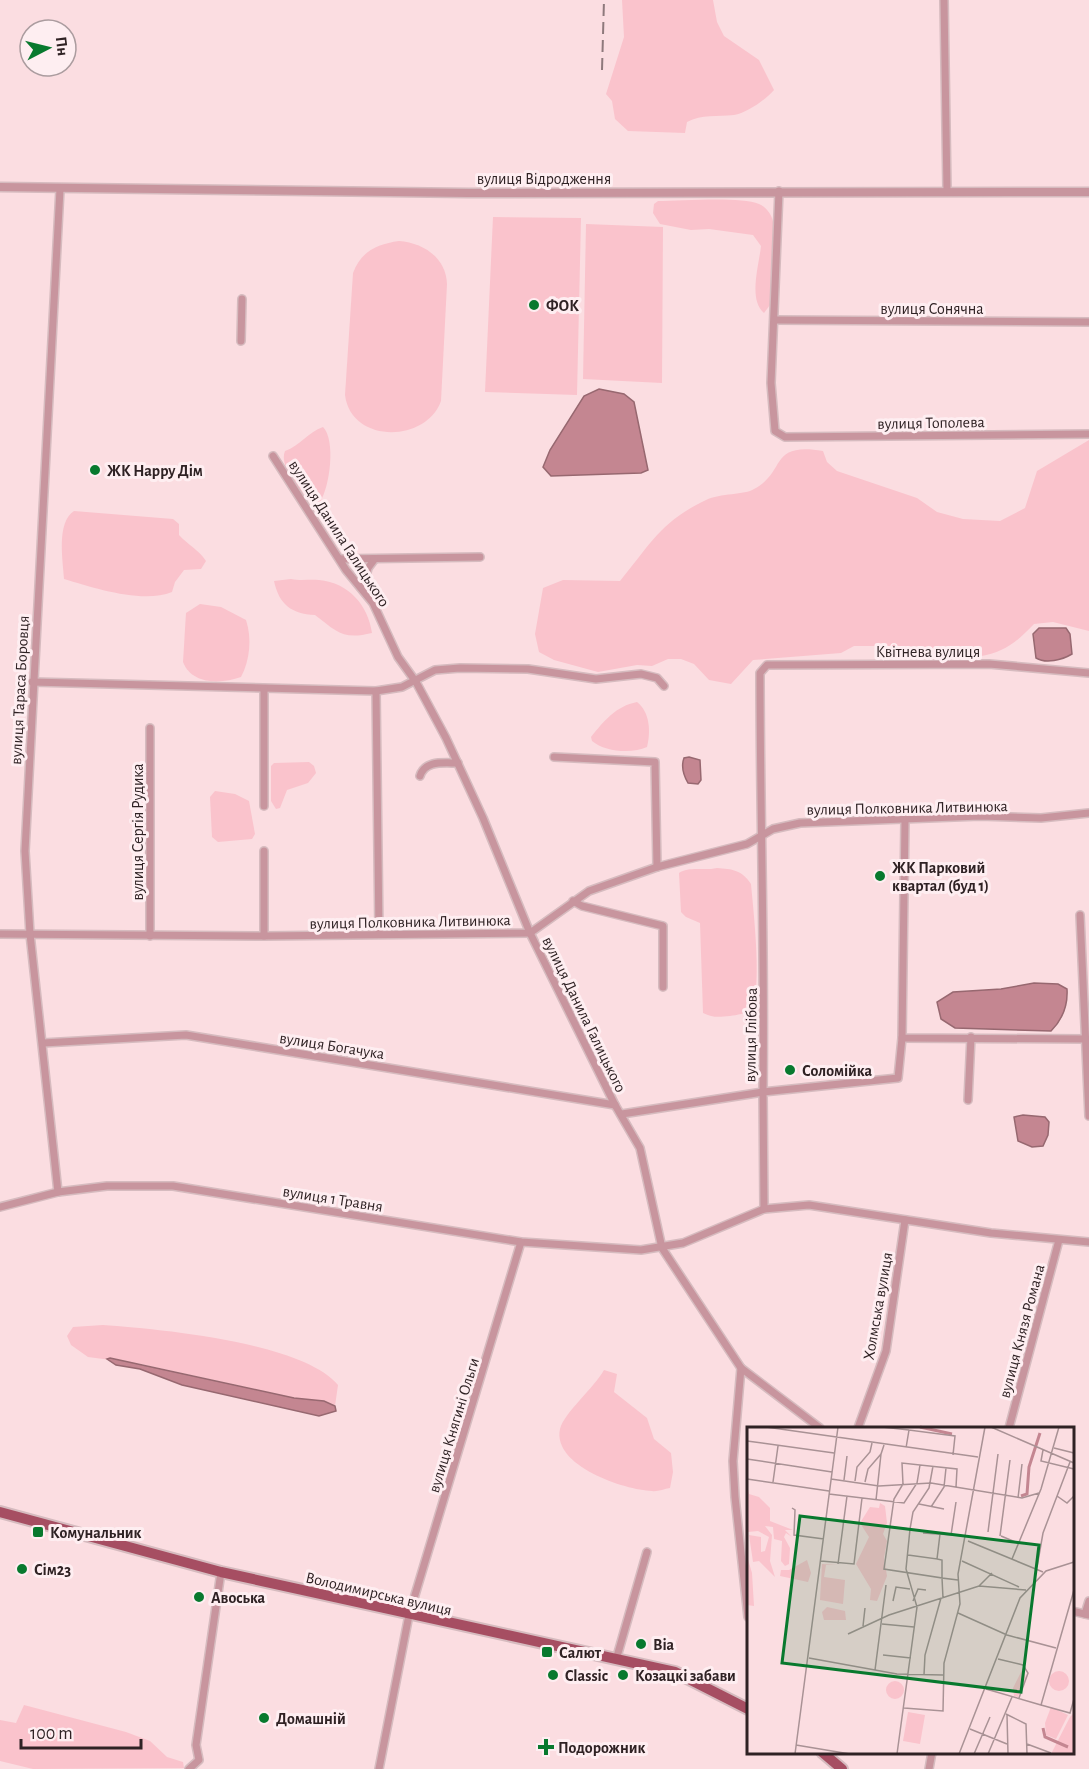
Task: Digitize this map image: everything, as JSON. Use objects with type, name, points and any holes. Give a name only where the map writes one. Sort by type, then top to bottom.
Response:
[{"type":"main road","name":"Володимирська вулиця","points":[[0,1512],[221,1572],[691,1678],[747,1708]]},
{"type":"main road","points":[[824,1754],[842,1769]]},
{"type":"street","points":[[944,0],[947,191]]},
{"type":"street","name":"вулиця Відродження","points":[[0,187],[458,193],[1089,192]]},
{"type":"street","name":"вулиця Тараса Боровця","points":[[58,1192],[30,934],[25,851],[32,682],[60,189]]},
{"type":"street","points":[[775,320],[779,191]]},
{"type":"street","points":[[241,341],[242,299]]},
{"type":"street","name":"вулиця Сонячна","points":[[775,320],[1089,322]]},
{"type":"street","name":"вулиця Тополева","points":[[775,320],[771,383],[775,431],[785,437],[1089,434]]},
{"type":"street","name":"вулиця Данила Галицького","points":[[273,456],[340,559],[373,603],[398,657],[416,682],[458,763],[530,933],[615,1106],[622,1114],[640,1148],[662,1248],[741,1368],[819,1427]]},
{"type":"street","points":[[340,559],[480,557]]},
{"type":"street","points":[[363,589],[368,568],[374,560]]},
{"type":"street","name":"Квітнева вулиця","points":[[767,665],[989,664],[1089,673]]},
{"type":"street","name":"вулиця Глібова","points":[[622,1114],[763,1092],[765,948],[760,836],[760,673],[767,665]]},
{"type":"street","points":[[32,682],[375,691],[402,687],[416,682],[435,670],[528,669],[596,679],[641,674],[657,678],[664,686]]},
{"type":"street","points":[[264,689],[264,806]]},
{"type":"street","points":[[375,691],[379,934]]},
{"type":"street","name":"вулиця Сергія Рудика","points":[[150,728],[150,936]]},
{"type":"street","points":[[554,757],[655,762],[657,867]]},
{"type":"street","points":[[420,777],[422,769],[428,765],[458,763]]},
{"type":"street","name":"вулиця Полковника Литвинюка","points":[[0,934],[264,936],[530,933],[589,891],[657,867],[747,844],[773,829],[800,823],[980,816],[1041,818],[1089,813]]},
{"type":"street","points":[[764,1209],[763,1092],[898,1078],[902,1038],[904,820]]},
{"type":"street","points":[[264,851],[264,936]]},
{"type":"street","points":[[573,901],[582,906],[663,926],[663,987]]},
{"type":"street","points":[[1080,915],[1089,1116]]},
{"type":"street","name":"вулиця Богачука","points":[[43,1043],[186,1035],[615,1106]]},
{"type":"street","points":[[968,1100],[971,1037]]},
{"type":"street","points":[[902,1038],[1086,1039]]},
{"type":"street","name":"вулиця 1 Травня","points":[[0,1207],[58,1192],[106,1186],[173,1186],[521,1242],[594,1249],[662,1248]]},
{"type":"street","points":[[662,1248],[683,1243],[764,1209],[809,1205],[905,1220],[1089,1242]]},
{"type":"street","name":"Холмська вулиця","points":[[858,1427],[886,1351],[905,1220]]},
{"type":"street","name":"вулиця Князя Романа","points":[[1008,1427],[1059,1240]]},
{"type":"street","name":"вулиця Княгині Ольги","points":[[379,1769],[409,1616],[521,1242]]},
{"type":"street","points":[[741,1368],[734,1479],[742,1582],[747,1611]]},
{"type":"street","points":[[616,1660],[647,1552]]},
{"type":"street","points":[[189,1769],[199,1760],[196,1745],[221,1572]]},
{"type":"street","points":[[1087,1615],[1089,1601]]},
{"type":"street","points":[[929,1769],[932,1754]]},
{"type":"shaded area","points":[[622,0],[713,0],[717,22],[724,36],[759,60],[774,90],[756,106],[739,114],[693,119],[687,122],[685,133],[628,131],[615,119],[612,101],[606,94],[624,37]]},
{"type":"shaded area","points":[[738,200],[759,204],[766,209],[772,219],[774,243],[770,305],[764,313],[756,300],[755,291],[761,246],[753,235],[709,229],[691,230],[660,224],[653,213],[654,204],[658,201]]},
{"type":"shaded area","name":"ФОК","points":[[493,217],[581,218],[577,395],[485,392]]},
{"type":"shaded area","name":"ФОК","points":[[586,224],[663,227],[662,383],[583,379]]},
{"type":"shaded area","points":[[399,241],[417,245],[432,253],[443,267],[447,284],[441,401],[433,415],[421,425],[390,432],[374,430],[360,423],[350,411],[345,395],[353,273],[356,265],[371,250]]},
{"type":"shaded area","points":[[599,389],[624,394],[634,402],[648,470],[641,473],[551,476],[543,467],[550,450],[584,396]]},
{"type":"shaded area","points":[[323,427],[329,442],[330,464],[327,486],[320,502],[307,497],[300,490],[289,474],[284,458],[285,451]]},
{"type":"shaded area","points":[[1089,440],[1089,631],[1053,622],[1034,624],[1006,648],[978,657],[933,658],[907,652],[898,646],[854,646],[841,653],[753,660],[731,684],[709,680],[694,664],[681,659],[668,659],[652,666],[637,665],[598,672],[554,660],[539,652],[535,634],[543,588],[563,580],[620,581],[657,535],[678,517],[706,500],[754,489],[771,475],[780,460],[794,451],[806,449],[823,451],[827,462],[837,471],[917,498],[937,512],[963,519],[1000,521],[1025,508],[1037,471]]},
{"type":"shaded area","points":[[74,511],[173,519],[179,524],[179,535],[206,561],[201,569],[184,570],[175,582],[172,592],[160,595],[133,596],[64,579],[63,533],[68,517]]},
{"type":"shaded area","points":[[291,579],[330,582],[348,591],[366,613],[372,633],[347,635],[335,630],[315,615],[299,612],[287,606],[279,596],[274,581]]},
{"type":"shaded area","points":[[200,604],[221,607],[246,620],[249,649],[241,677],[225,681],[208,681],[200,679],[187,670],[183,662],[186,613]]},
{"type":"shaded area","points":[[1039,628],[1066,628],[1070,634],[1072,654],[1054,660],[1044,661],[1036,658],[1033,634]]},
{"type":"shaded area","points":[[637,702],[647,717],[649,735],[647,747],[634,751],[619,751],[604,748],[592,741],[591,737],[611,715]]},
{"type":"shaded area","points":[[684,758],[700,760],[701,780],[698,784],[688,783],[684,774]]},
{"type":"shaded area","points":[[309,762],[314,766],[316,773],[308,783],[287,790],[280,808],[276,809],[271,801],[271,766],[274,763]]},
{"type":"shaded area","points":[[215,791],[235,794],[249,801],[255,834],[252,839],[218,842],[212,837],[210,797]]},
{"type":"shaded area","points":[[717,868],[736,871],[751,884],[757,967],[755,999],[751,1008],[741,1014],[719,1017],[703,1013],[700,923],[686,917],[681,912],[679,873],[687,870]]},
{"type":"shaded area","points":[[1034,983],[1058,984],[1067,989],[1064,1012],[1051,1031],[955,1028],[941,1019],[937,1002],[953,992],[1001,989]]},
{"type":"shaded area","points":[[1023,1115],[1045,1117],[1049,1122],[1048,1135],[1043,1146],[1032,1147],[1018,1141],[1014,1117]]},
{"type":"shaded area","points":[[103,1325],[228,1340],[294,1358],[320,1370],[338,1385],[335,1406],[324,1401],[294,1398],[141,1364],[88,1357],[71,1345],[67,1336],[73,1327]]},
{"type":"shaded area","points":[[107,1359],[294,1398],[324,1401],[335,1406],[336,1411],[319,1416],[182,1385],[140,1369],[116,1365]]},
{"type":"shaded area","points":[[604,1370],[617,1374],[614,1392],[647,1418],[654,1439],[671,1453],[673,1472],[670,1488],[654,1491],[640,1490],[609,1481],[578,1465],[567,1454],[561,1442],[560,1429],[573,1408]]},
{"type":"shaded area","points":[[24,1705],[126,1732],[150,1741],[167,1757],[183,1762],[184,1768],[33,1769],[0,1761],[0,1720],[16,1723]]},
{"type":"railway","points":[[602,70],[604,0]]},
{"type":"place","name":"ФОК","points":[[534,305]]},
{"type":"place","name":"ЖК Happy Дім","points":[[95,470]]},
{"type":"place","name":"ЖК Парковий квартал (буд 1)","points":[[880,876]]},
{"type":"place","name":"Соломійка","points":[[790,1070]]},
{"type":"place","name":"Комунальник","points":[[38,1532]]},
{"type":"place","name":"Сім23","points":[[22,1569]]},
{"type":"place","name":"Авоська","points":[[199,1597]]},
{"type":"place","name":"Віа","points":[[641,1644]]},
{"type":"place","name":"Салют","points":[[547,1652]]},
{"type":"place","name":"Classic","points":[[553,1675]]},
{"type":"place","name":"Козацкі забави","points":[[623,1675]]},
{"type":"place","name":"Домашній","points":[[264,1718]]},
{"type":"place","name":"Подорожник","points":[[546,1747]]}]
